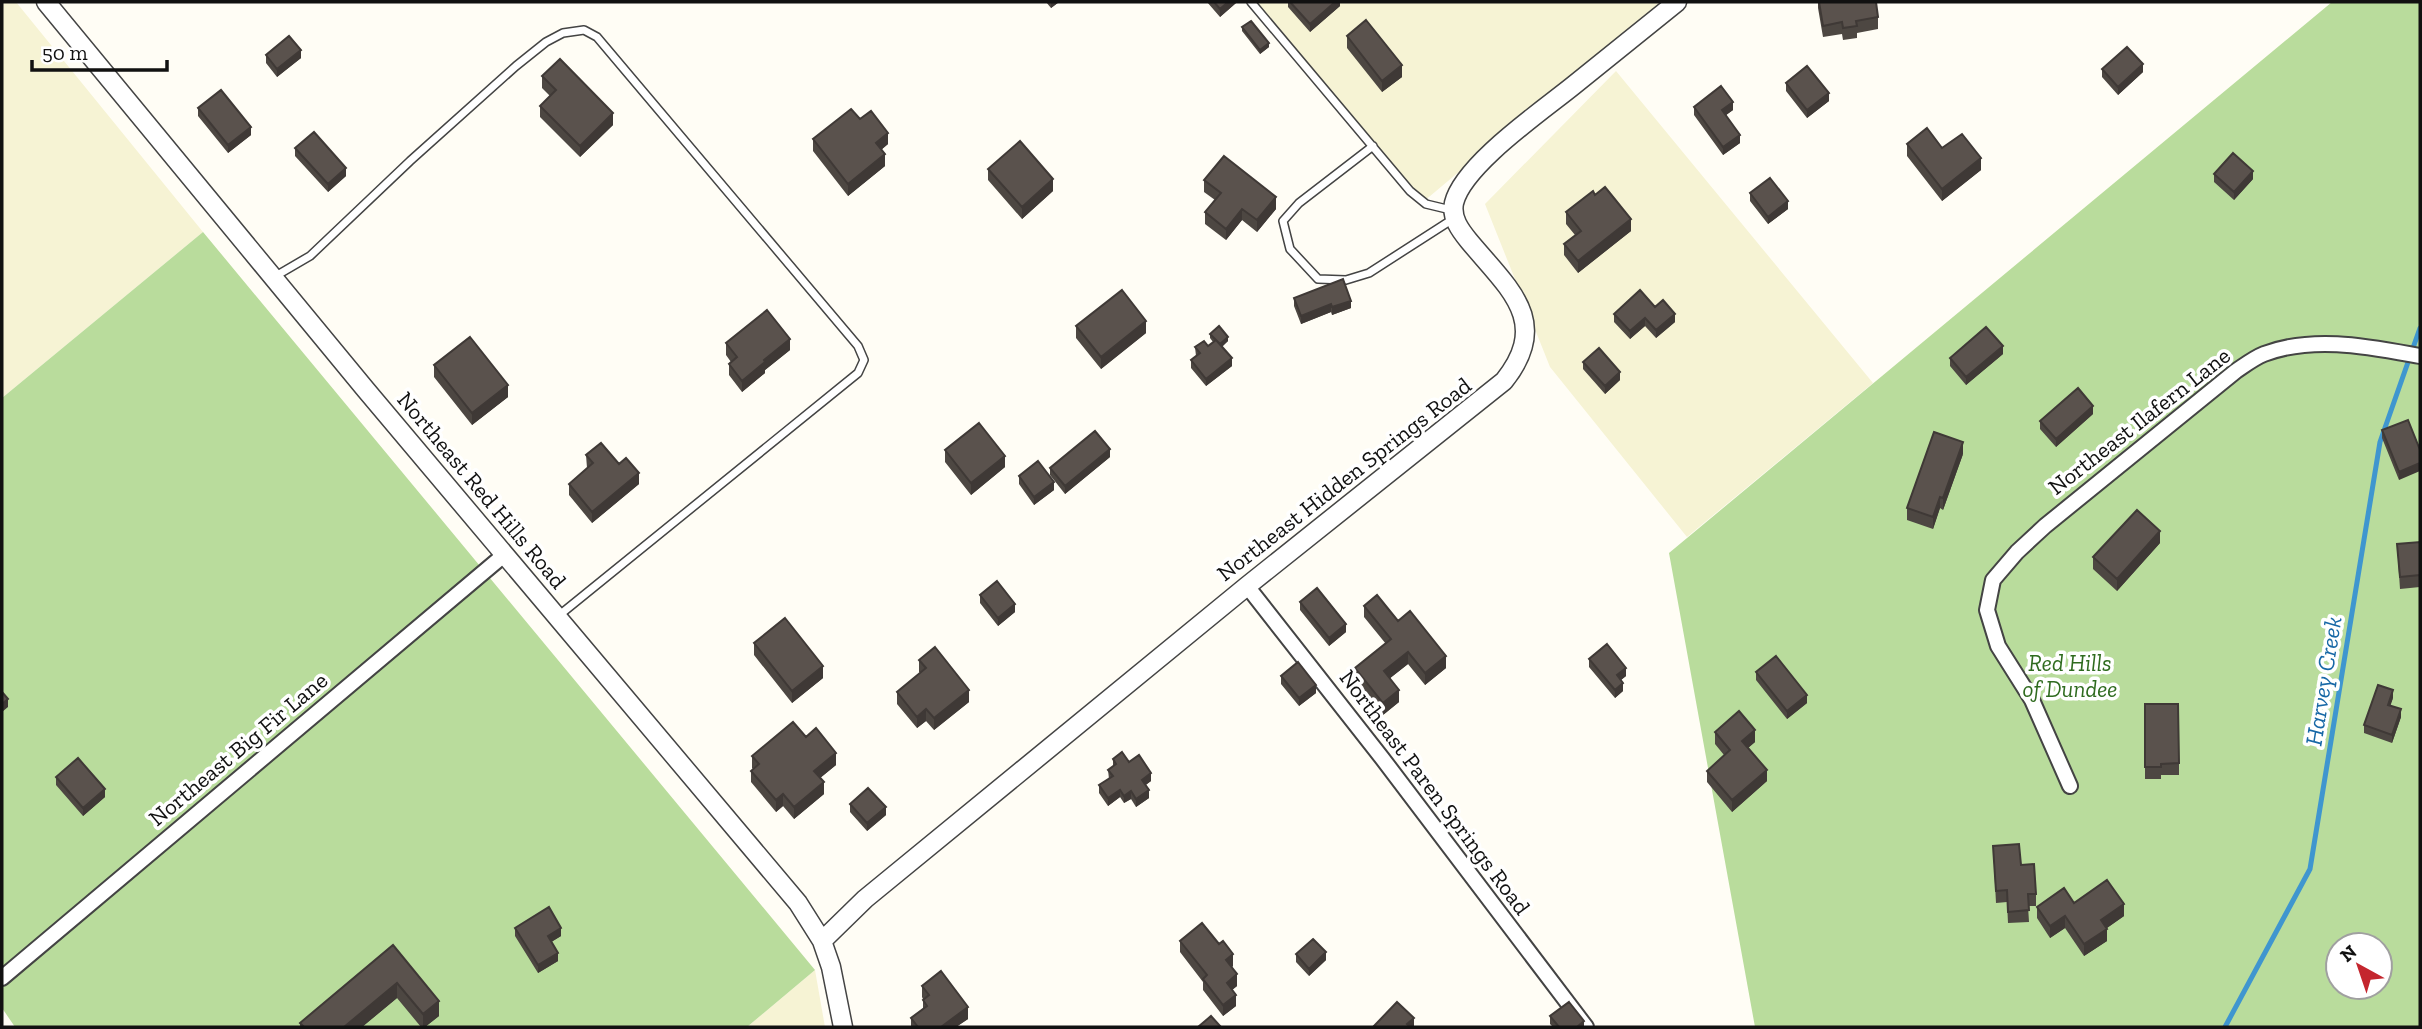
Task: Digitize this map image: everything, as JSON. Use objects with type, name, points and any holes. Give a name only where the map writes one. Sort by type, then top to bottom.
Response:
[{"type":"street","name":"Northeast Red Hills Road","points":[[47,2],[504,555],[798,903],[822,941],[831,967],[843,1027]]},
{"type":"street","points":[[1454,215],[1457,194],[1464,182],[1489,155],[1677,2]]},
{"type":"street","name":"Northeast Hidden Springs Road","points":[[822,941],[866,899],[1247,586],[1490,394],[1517,365],[1526,340],[1526,329],[1518,303],[1463,234],[1454,215]]},
{"type":"street","name":"Northeast Ilafern Lane","points":[[2070,786],[2032,700],[1998,646],[1987,610],[1993,580],[2017,552],[2079,496],[2236,371],[2262,355],[2294,345],[2327,344],[2420,356]]},
{"type":"street","name":"Northeast Big Fir Lane","points":[[2,978],[504,555]]},
{"type":"street","name":"Northeast Paren Springs Road","points":[[1247,586],[1382,758],[1586,1027]]},
{"type":"lane","points":[[1251,2],[1410,191],[1426,204],[1454,215]]},
{"type":"lane","points":[[273,277],[310,256],[410,161],[546,42],[563,33],[584,30],[597,37],[858,346],[864,360],[858,373],[557,617]]},
{"type":"lane","points":[[1373,146],[1299,203],[1283,221],[1290,250],[1318,279],[1346,280],[1369,273],[1454,215]]},
{"type":"shaded area","points":[[2,2],[16,2],[203,232],[2,398]]},
{"type":"shaded area","points":[[1254,2],[1661,2],[1423,202]]},
{"type":"shaded area","points":[[1616,71],[1873,383],[1687,537],[1550,367],[1485,204]]},
{"type":"shaded area","points":[[815,970],[825,1027],[747,1027]]},
{"type":"green space","name":"Red Hills of Dundee","points":[[2332,2],[2420,2],[2420,1027],[1755,1027],[1669,553]]},
{"type":"green space","points":[[203,232],[815,970],[747,1027],[15,1027],[2,1008],[2,398]]},
{"type":"building","points":[[1214,2],[1228,2],[1220,9]]},
{"type":"building","points":[[1290,2],[1335,2],[1310,24]]},
{"type":"building","points":[[1819,2],[1876,2],[1878,17],[1856,21],[1857,26],[1843,28],[1842,22],[1823,26]]},
{"type":"building","points":[[1366,20],[1402,65],[1382,81],[1347,36]]},
{"type":"building","points":[[1251,21],[1269,43],[1260,50],[1242,27]]},
{"type":"building","points":[[289,36],[301,50],[277,69],[266,55]]},
{"type":"building","points":[[2127,47],[2143,64],[2118,87],[2102,69]]},
{"type":"building","points":[[560,59],[613,113],[580,146],[540,106],[556,90],[542,76]]},
{"type":"building","points":[[1807,66],[1829,93],[1807,110],[1786,83]]},
{"type":"building","points":[[1721,86],[1733,102],[1722,110],[1740,135],[1723,147],[1694,107]]},
{"type":"building","points":[[221,90],[251,127],[228,145],[198,108]]},
{"type":"building","points":[[851,109],[860,119],[871,111],[888,133],[876,143],[885,154],[848,184],[813,139]]},
{"type":"building","points":[[1927,128],[1942,148],[1962,134],[1981,158],[1942,189],[1907,144]]},
{"type":"building","points":[[314,132],[346,168],[328,184],[295,148]]},
{"type":"building","points":[[1020,141],[1053,179],[1022,207],[988,169]]},
{"type":"building","points":[[2233,153],[2253,171],[2234,192],[2214,174]]},
{"type":"building","points":[[1224,156],[1276,197],[1257,220],[1242,209],[1226,229],[1205,212],[1221,193],[1204,180]]},
{"type":"building","points":[[1770,178],[1788,201],[1768,217],[1750,193]]},
{"type":"building","points":[[1605,187],[1631,219],[1578,261],[1564,244],[1581,231],[1566,212],[1593,191],[1595,195]]},
{"type":"building","points":[[1343,279],[1351,301],[1332,307],[1331,304],[1301,316],[1294,298]]},
{"type":"building","points":[[1122,290],[1146,321],[1101,357],[1076,326]]},
{"type":"building","points":[[1640,290],[1655,307],[1663,300],[1675,314],[1656,330],[1645,318],[1630,331],[1614,314]]},
{"type":"building","points":[[767,310],[790,339],[742,381],[729,364],[737,357],[726,343]]},
{"type":"building","points":[[1219,326],[1228,337],[1220,344],[1210,334]]},
{"type":"building","points":[[1986,327],[2003,346],[1966,377],[1950,358]]},
{"type":"building","points":[[470,337],[508,385],[472,413],[434,365]]},
{"type":"building","points":[[1216,340],[1232,358],[1206,379],[1191,360],[1200,353],[1195,347],[1204,341],[1208,346]]},
{"type":"building","points":[[1599,348],[1620,372],[1605,386],[1583,362]]},
{"type":"building","points":[[2078,388],[2093,406],[2056,439],[2040,421]]},
{"type":"building","points":[[2408,420],[2420,450],[2420,463],[2399,472],[2382,430]]},
{"type":"building","points":[[979,423],[1005,456],[971,483],[945,450]]},
{"type":"building","points":[[1095,431],[1110,449],[1065,486],[1050,468]]},
{"type":"building","points":[[1934,432],[1963,442],[1943,498],[1940,497],[1933,517],[1907,508]]},
{"type":"building","points":[[601,443],[619,464],[626,458],[639,473],[592,512],[569,484],[593,463],[586,455]]},
{"type":"building","points":[[1038,461],[1054,482],[1034,497],[1019,476]]},
{"type":"building","points":[[2137,510],[2160,531],[2117,579],[2093,557]]},
{"type":"building","points":[[2420,542],[2420,575],[2400,577],[2397,544]]},
{"type":"building","points":[[997,581],[1015,604],[998,618],[980,595]]},
{"type":"building","points":[[1317,588],[1346,624],[1329,638],[1300,602]]},
{"type":"building","points":[[1377,595],[1398,621],[1410,611],[1446,656],[1425,673],[1408,652],[1384,671],[1399,690],[1383,703],[1355,668],[1391,639],[1364,606]]},
{"type":"building","points":[[785,618],[823,666],[792,691],[754,643]]},
{"type":"building","points":[[1607,644],[1626,668],[1617,675],[1623,683],[1615,690],[1589,659]]},
{"type":"building","points":[[935,647],[969,690],[934,718],[926,709],[917,717],[897,692],[926,668],[919,660]]},
{"type":"building","points":[[1776,656],[1807,695],[1787,711],[1756,672]]},
{"type":"building","points":[[1298,662],[1316,685],[1299,698],[1281,676]]},
{"type":"building","points":[[2378,685],[2393,690],[2388,705],[2401,709],[2392,735],[2364,725]]},
{"type":"building","points":[[2,692],[8,699],[2,704]]},
{"type":"building","points":[[2145,704],[2178,704],[2179,763],[2145,767]]},
{"type":"building","points":[[1739,711],[1755,730],[1742,741],[1767,770],[1732,800],[1707,771],[1730,750],[1715,732]]},
{"type":"building","points":[[793,722],[806,737],[816,728],[836,753],[814,771],[824,782],[794,807],[783,794],[776,800],[751,771],[759,764],[752,756]]},
{"type":"building","points":[[1122,752],[1129,762],[1139,755],[1151,773],[1142,780],[1149,790],[1136,799],[1131,791],[1124,796],[1120,790],[1108,798],[1099,785],[1113,776],[1108,770],[1116,764],[1113,759]]},
{"type":"building","points":[[78,758],[105,789],[83,808],[56,777]]},
{"type":"building","points":[[868,788],[886,807],[867,823],[850,804]]},
{"type":"building","points":[[2019,844],[2021,865],[2034,864],[2036,894],[2028,894],[2029,910],[2008,912],[2007,890],[1996,891],[1993,846]]},
{"type":"building","points":[[2107,880],[2124,904],[2101,920],[2107,929],[2084,944],[2065,916],[2050,926],[2037,907],[2064,888],[2074,903]]},
{"type":"building","points":[[549,907],[561,928],[548,936],[558,953],[538,965],[515,928]]},
{"type":"building","points":[[1202,923],[1219,944],[1223,941],[1233,954],[1226,960],[1237,974],[1227,983],[1236,995],[1223,1005],[1203,979],[1207,975],[1180,941]]},
{"type":"building","points":[[1313,939],[1326,952],[1309,969],[1296,954]]},
{"type":"building","points":[[393,945],[439,1001],[423,1014],[397,983],[344,1027],[304,1027],[300,1023]]},
{"type":"building","points":[[941,971],[968,1007],[941,1027],[918,1027],[911,1018],[927,1006],[923,1000],[929,995],[922,986]]},
{"type":"building","points":[[1397,1002],[1414,1018],[1407,1024],[1410,1027],[1373,1027]]},
{"type":"building","points":[[1569,1002],[1584,1021],[1577,1027],[1559,1027],[1550,1016]]},
{"type":"building","points":[[1211,1016],[1221,1027],[1198,1027]]},
{"type":"waterway","name":"Harvey Creek","points":[[2225,1027],[2310,869],[2380,442],[2420,328]]}]
